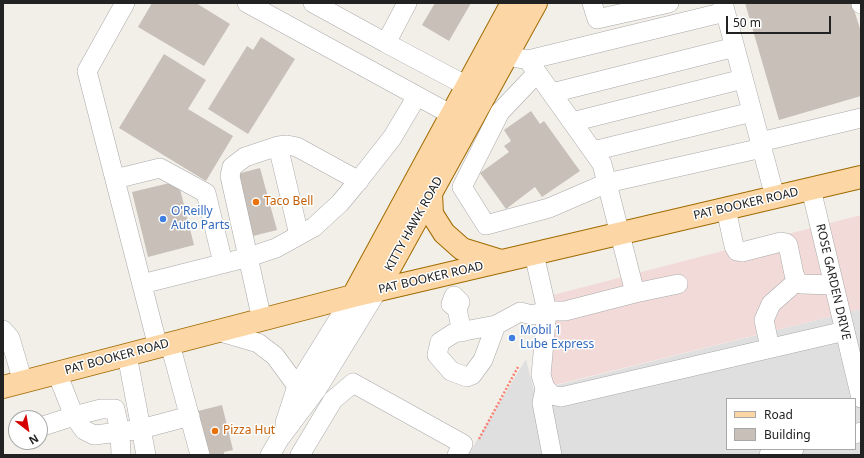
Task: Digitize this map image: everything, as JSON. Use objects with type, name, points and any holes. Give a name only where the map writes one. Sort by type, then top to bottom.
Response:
[{"type":"main road","name":"KITTY HAWK ROAD","points":[[376,291],[431,193],[498,51],[512,3]]},
{"type":"main road","name":"KITTY HAWK ROAD","points":[[353,296],[467,86],[498,51],[536,3]]},
{"type":"main road","name":"PAT BOOKER ROAD","points":[[13,384],[353,296],[861,176]]},
{"type":"main road","points":[[431,193],[432,214],[444,233],[462,249],[503,261]]},
{"type":"street","points":[[125,3],[87,71],[142,284],[190,416],[200,455]]},
{"type":"street","points":[[247,3],[452,115]]},
{"type":"street","points":[[313,3],[386,44],[467,86]]},
{"type":"street","points":[[386,44],[407,3]]},
{"type":"street","points":[[592,3],[597,19],[669,3]]},
{"type":"street","points":[[775,197],[761,145],[743,79],[735,47],[724,8],[533,66],[500,112],[462,187],[486,225],[549,208],[607,183],[761,145],[861,118]]},
{"type":"street","points":[[552,93],[735,47]]},
{"type":"street","points":[[498,51],[533,66],[602,164],[635,293]]},
{"type":"street","points":[[572,122],[743,79]]},
{"type":"street","points":[[142,284],[223,262],[249,257],[276,248],[314,227],[340,203],[359,181],[392,138],[417,96]]},
{"type":"street","points":[[593,151],[752,112]]},
{"type":"street","points":[[262,320],[252,284],[249,257],[230,176],[232,167],[245,157],[278,146],[287,145],[297,147],[359,181]]},
{"type":"street","points":[[278,146],[299,235]]},
{"type":"street","points":[[115,179],[160,168],[206,193],[223,262]]},
{"type":"street","name":"ROSE GARDEN DRIVE","points":[[811,189],[861,398]]},
{"type":"street","points":[[726,209],[734,246],[737,250],[742,252],[781,242],[786,243],[788,245],[794,274],[797,281],[801,284],[834,285]]},
{"type":"street","points":[[534,254],[547,310],[541,375],[545,388],[542,404],[552,455]]},
{"type":"street","points":[[450,274],[462,332]]},
{"type":"street","points":[[770,348],[764,320],[771,304],[797,281]]},
{"type":"street","points":[[496,325],[483,360],[472,375],[467,377],[451,371],[437,355],[440,342],[454,333],[496,325],[520,312],[532,316],[547,310],[565,311],[635,293],[678,284]]},
{"type":"street","name":"KITTY HAWK ROAD","points":[[270,455],[280,438],[317,389],[376,291]]},
{"type":"street","name":"KITTY HAWK ROAD","points":[[280,438],[297,386],[353,296]]},
{"type":"street","points":[[3,330],[10,338],[13,384]]},
{"type":"street","points":[[217,331],[258,343],[275,356],[297,386]]},
{"type":"street","points":[[545,388],[552,395],[561,397],[845,331]]},
{"type":"street","points":[[127,355],[146,455]]},
{"type":"street","points":[[57,373],[74,416],[84,430],[94,435],[141,429],[190,416]]},
{"type":"street","points":[[300,455],[333,400],[353,383],[463,444],[457,455]]},
{"type":"street","points":[[48,424],[101,409],[115,409],[120,432],[121,455]]},
{"type":"street","points":[[769,455],[790,450]]},
{"type":"path","points":[[477,442],[518,367]]},
{"type":"shaded area","points":[[861,215],[861,309],[551,386],[549,296]]},
{"type":"shaded area","points":[[861,309],[861,455],[468,455],[526,359],[534,391]]},
{"type":"building","points":[[152,3],[196,3],[230,24],[204,66],[138,27]]},
{"type":"building","points":[[435,3],[471,3],[449,41],[422,25]]},
{"type":"building","points":[[745,3],[852,3],[861,32],[861,96],[779,120]]},
{"type":"building","points":[[261,37],[295,59],[248,134],[208,109],[247,46],[253,50]]},
{"type":"building","points":[[164,54],[206,80],[188,109],[233,136],[206,181],[119,128]]},
{"type":"building","points":[[531,111],[540,124],[544,121],[580,171],[542,197],[535,187],[506,209],[480,173],[509,152],[504,146],[511,141],[504,130]]},
{"type":"building","name":"Taco Bell","points":[[260,168],[277,230],[253,236],[237,174]]},
{"type":"building","name":"O'Reilly Auto Parts","points":[[178,181],[194,245],[148,257],[132,192]]},
{"type":"building","name":"Pizza Hut","points":[[222,405],[233,450],[224,452],[224,455],[208,455],[198,411]]},
{"type":"place","name":"Taco Bell","points":[[256,202]]},
{"type":"place","name":"O'Reilly Auto Parts","points":[[163,219]]},
{"type":"place","name":"Mobil 1 Lube Express","points":[[512,338]]},
{"type":"place","name":"Pizza Hut","points":[[215,431]]}]
